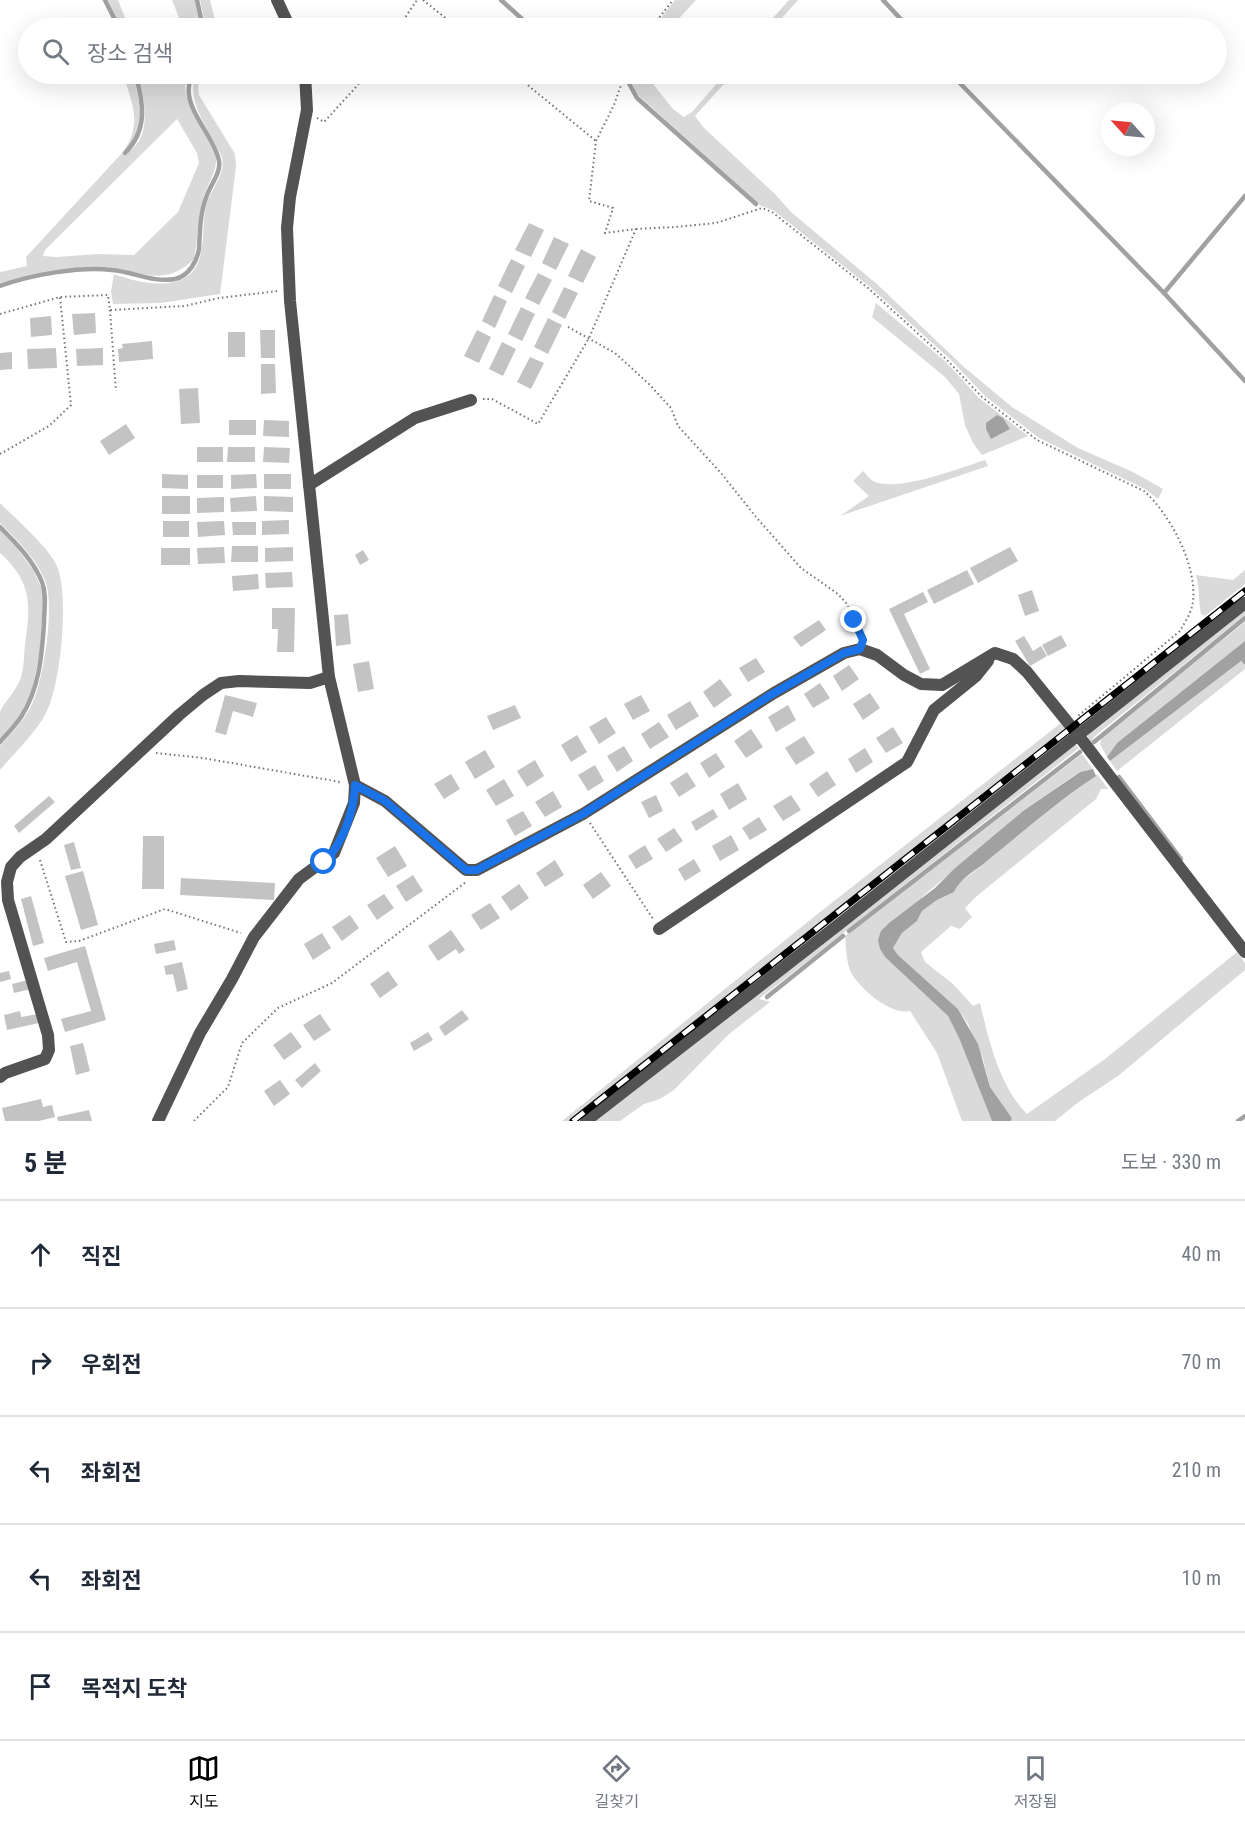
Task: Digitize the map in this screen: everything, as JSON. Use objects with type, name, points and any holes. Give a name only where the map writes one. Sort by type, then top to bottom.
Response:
[{"type":"street","points":[[278,0],[286,18]]},
{"type":"street","points":[[158,1121],[200,1033],[254,937],[299,879],[334,853],[354,803],[355,785],[329,677],[290,289],[287,228],[290,197],[307,110],[305,84]]},
{"type":"street","points":[[309,485],[415,418],[471,400]]},
{"type":"street","points":[[586,1121],[1245,603]]},
{"type":"street","points":[[355,785],[385,801],[466,870],[477,870],[583,814],[774,693],[844,653],[860,649],[877,655],[904,675],[921,684],[942,685],[995,653],[1013,659],[1027,672],[1245,952]]},
{"type":"street","points":[[659,929],[907,762],[934,710],[976,676],[995,653]]},
{"type":"street","points":[[0,1077],[5,1073],[45,1059],[49,1050],[48,1035],[33,980],[8,900],[7,882],[11,867],[20,857],[46,839],[187,708],[221,683],[261,681],[310,683],[329,677]]},
{"type":"path","points":[[405,18],[417,0]]},
{"type":"path","points":[[423,0],[446,18]]},
{"type":"path","points":[[659,18],[673,0]]},
{"type":"path","points":[[307,110],[324,122],[359,84]]},
{"type":"path","points":[[526,84],[596,141]]},
{"type":"path","points":[[621,84],[596,141],[590,201],[613,208],[605,233],[716,223],[762,208],[772,212],[868,288],[947,360],[982,397],[1037,440],[1144,491],[1155,502],[1174,530],[1190,572],[1193,600],[1188,616],[1180,631],[1069,724]]},
{"type":"path","points":[[471,400],[492,399],[538,424],[589,338],[636,229]]},
{"type":"path","points":[[110,310],[185,306],[219,298],[290,289]]},
{"type":"path","points":[[0,314],[60,297],[108,295],[116,392]]},
{"type":"path","points":[[0,454],[49,426],[71,405],[60,297]]},
{"type":"path","points":[[568,327],[615,353],[671,408],[678,426],[793,559],[808,574],[837,594],[847,604],[863,640],[860,649]]},
{"type":"path","points":[[138,752],[202,758],[355,785]]},
{"type":"path","points":[[583,814],[659,929]]},
{"type":"path","points":[[36,846],[66,942],[79,941],[165,909],[254,937]]},
{"type":"path","points":[[194,1121],[228,1087],[242,1043],[278,1008],[332,983],[462,887],[477,870]]},
{"type":"shaded area","points":[[108,0],[118,0],[125,18],[116,18]]},
{"type":"shaded area","points":[[172,0],[195,0],[198,18],[179,18]]},
{"type":"shaded area","points":[[200,0],[210,0],[214,18],[204,18]]},
{"type":"shaded area","points":[[675,0],[696,0],[679,18],[661,18]]},
{"type":"shaded area","points":[[789,0],[798,0],[782,18],[773,18]]},
{"type":"shaded area","points":[[126,84],[134,84],[140,126],[134,141],[123,152],[133,132],[132,104]]},
{"type":"shaded area","points":[[140,84],[186,84],[186,96],[216,157],[215,169],[200,209],[194,259],[182,269],[159,276],[111,268],[85,267],[48,272],[0,283],[0,272],[27,266],[26,257],[123,152],[125,155],[139,141],[145,116]],"holes":[[[177,119],[197,153],[199,163],[178,212],[134,255],[43,256],[45,250]]]},
{"type":"shaded area","points":[[194,84],[199,84],[199,95],[235,154],[236,166],[220,294],[161,303],[113,304],[111,291],[114,274],[149,283],[173,282],[193,271],[199,260],[206,205],[220,176],[223,164],[221,155],[198,111],[193,93]]},
{"type":"shaded area","points":[[632,84],[653,84],[673,109],[684,117],[692,112],[716,84],[724,84],[695,116],[703,127],[775,194],[791,212],[878,285],[964,367],[1012,407],[1078,448],[1133,472],[1163,489],[1158,499],[1145,489],[1039,438],[985,396],[950,359],[870,287],[773,210],[761,206],[638,95]]},
{"type":"shaded area","points":[[876,303],[946,362],[979,398],[1028,436],[982,455],[973,443],[965,425],[959,394],[945,377],[872,317]]},
{"type":"shaded area","points":[[997,415],[1003,418],[1010,429],[991,439],[986,423]]},
{"type":"shaded area","points":[[985,460],[988,466],[840,516],[869,496],[853,481],[863,471],[873,481],[897,484],[929,478]]},
{"type":"shaded area","points":[[0,503],[38,541],[56,564],[60,577],[63,616],[56,682],[46,713],[31,736],[0,770],[0,746],[27,714],[37,690],[47,641],[49,606],[48,592],[41,572],[25,549],[0,523]]},
{"type":"shaded area","points":[[0,530],[33,570],[44,593],[40,651],[31,695],[22,713],[0,740],[0,712],[19,682],[22,673],[28,606],[24,584],[11,564],[0,553]]},
{"type":"shaded area","points":[[1245,570],[1245,584],[1205,616],[1201,614],[1196,575],[1233,580]]},
{"type":"shaded area","points":[[1245,608],[1245,615],[1095,736],[1091,742],[1088,733]]},
{"type":"shaded area","points":[[1245,622],[1245,641],[1117,743],[1107,757],[1100,744],[1102,736]]},
{"type":"shaded area","points":[[1245,641],[1245,658],[1110,761],[1107,757],[1117,743]]},
{"type":"shaded area","points":[[1245,658],[1245,669],[1117,771],[1110,761]]},
{"type":"shaded area","points":[[1061,723],[1065,728],[569,1121],[562,1121],[815,916]]},
{"type":"shaded area","points":[[1075,744],[1079,748],[759,999],[770,1002],[729,1034],[674,1090],[660,1099],[644,1104],[620,1121],[596,1121]]},
{"type":"shaded area","points":[[1082,754],[1093,769],[1079,772],[1023,811],[922,897],[886,958],[948,1016],[959,1038],[992,1121],[962,1121],[937,1053],[910,1011],[902,1011],[885,1005],[867,992],[854,977],[848,962],[845,936]]},
{"type":"shaded area","points":[[1093,769],[1096,776],[969,874],[954,892],[937,900],[922,911],[917,921],[902,933],[893,948],[958,1009],[978,1044],[990,1087],[1012,1118],[1011,1121],[992,1121],[948,1016],[886,958],[880,949],[878,940],[881,931],[889,923],[935,888],[1023,811],[1080,772]]},
{"type":"shaded area","points":[[1097,774],[1108,789],[1101,789],[1096,799],[977,896],[965,908],[972,917],[960,929],[951,926],[921,952],[925,962],[953,984],[973,1006],[980,1003],[996,1062],[1017,1102],[1027,1114],[1105,1059],[1237,952],[1245,963],[1245,970],[1118,1076],[1055,1121],[1011,1121],[1012,1118],[990,1087],[983,1059],[968,1024],[958,1009],[893,948],[902,933],[917,921],[922,911],[937,900],[954,892],[958,883]]},
{"type":"building","points":[[529,223],[544,230],[531,257],[515,250]]},
{"type":"building","points":[[554,237],[569,244],[556,270],[542,263]]},
{"type":"building","points":[[581,249],[596,257],[583,283],[568,276]]},
{"type":"building","points":[[511,259],[525,266],[512,293],[498,286]]},
{"type":"building","points":[[538,273],[552,280],[539,305],[525,298]]},
{"type":"building","points":[[564,287],[578,293],[565,319],[552,312]]},
{"type":"building","points":[[494,295],[507,301],[495,328],[482,321]]},
{"type":"building","points":[[521,307],[535,314],[522,341],[508,334]]},
{"type":"building","points":[[95,313],[96,333],[74,335],[72,314]]},
{"type":"building","points":[[51,316],[52,335],[31,337],[30,318]]},
{"type":"building","points":[[548,318],[562,325],[548,354],[534,347]]},
{"type":"building","points":[[260,330],[275,330],[275,358],[261,358]]},
{"type":"building","points":[[477,330],[491,337],[479,363],[464,356]]},
{"type":"building","points":[[228,332],[245,332],[245,357],[228,357]]},
{"type":"building","points":[[152,341],[153,359],[119,362],[118,349],[123,348],[122,344]]},
{"type":"building","points":[[502,342],[516,349],[503,376],[489,369]]},
{"type":"building","points":[[56,348],[57,368],[28,369],[27,349]]},
{"type":"building","points":[[103,348],[103,365],[77,366],[76,349]]},
{"type":"building","points":[[12,352],[12,369],[0,370],[0,353]]},
{"type":"building","points":[[530,357],[544,363],[531,389],[517,382]]},
{"type":"building","points":[[261,364],[275,364],[276,393],[261,394]]},
{"type":"building","points":[[198,388],[200,423],[181,424],[179,389]]},
{"type":"building","points":[[229,420],[256,420],[256,435],[229,435]]},
{"type":"building","points":[[264,420],[289,421],[289,437],[263,436]]},
{"type":"building","points":[[126,424],[135,438],[109,455],[100,441]]},
{"type":"building","points":[[197,447],[223,447],[223,462],[197,462]]},
{"type":"building","points":[[228,447],[255,447],[255,462],[227,462]]},
{"type":"building","points":[[264,447],[290,448],[289,463],[263,462]]},
{"type":"building","points":[[162,474],[188,475],[188,489],[162,488]]},
{"type":"building","points":[[256,474],[257,488],[231,489],[231,475]]},
{"type":"building","points":[[264,474],[291,474],[291,489],[264,489]]},
{"type":"building","points":[[197,475],[223,475],[223,488],[197,488]]},
{"type":"building","points":[[162,496],[190,496],[190,514],[162,514]]},
{"type":"building","points":[[256,496],[257,511],[231,512],[230,498]]},
{"type":"building","points":[[264,496],[293,497],[293,512],[264,511]]},
{"type":"building","points":[[224,497],[224,512],[197,513],[197,498]]},
{"type":"building","points":[[289,520],[289,534],[262,535],[262,521]]},
{"type":"building","points":[[163,521],[189,521],[189,537],[163,537]]},
{"type":"building","points":[[224,521],[225,535],[198,537],[197,522]]},
{"type":"building","points":[[232,522],[256,522],[256,535],[233,535]]},
{"type":"building","points":[[232,546],[258,546],[258,562],[231,562]]},
{"type":"building","points":[[224,547],[225,563],[198,564],[197,548]]},
{"type":"building","points":[[293,547],[293,561],[265,562],[265,548]]},
{"type":"building","points":[[1010,547],[1018,561],[978,583],[970,568]]},
{"type":"building","points":[[161,548],[190,548],[190,565],[161,565]]},
{"type":"building","points":[[363,550],[369,560],[360,565],[355,555]]},
{"type":"building","points":[[967,570],[974,584],[934,604],[927,590]]},
{"type":"building","points":[[292,572],[293,587],[266,588],[265,573]]},
{"type":"building","points":[[258,574],[259,589],[233,591],[232,576]]},
{"type":"building","points":[[1032,590],[1039,611],[1025,616],[1018,595]]},
{"type":"building","points":[[923,592],[928,602],[904,614],[930,669],[920,674],[889,609]]},
{"type":"building","points":[[272,608],[295,608],[294,652],[277,652],[278,629],[272,629]]},
{"type":"building","points":[[348,614],[351,644],[336,646],[334,615]]},
{"type":"building","points":[[819,620],[826,630],[801,647],[793,637]]},
{"type":"building","points":[[1061,635],[1067,646],[1048,656],[1042,645]]},
{"type":"building","points":[[1024,636],[1033,651],[1041,646],[1047,656],[1030,666],[1015,641]]},
{"type":"building","points":[[756,658],[765,672],[748,682],[739,668]]},
{"type":"building","points":[[369,661],[374,689],[358,692],[353,664]]},
{"type":"building","points":[[849,665],[859,679],[842,691],[833,676]]},
{"type":"building","points":[[720,679],[732,695],[714,708],[703,692]]},
{"type":"building","points":[[820,683],[830,698],[813,708],[804,694]]},
{"type":"building","points":[[870,693],[880,708],[863,720],[853,704]]},
{"type":"building","points":[[225,695],[257,703],[253,717],[233,711],[226,735],[215,732]]},
{"type":"building","points":[[641,695],[650,711],[633,720],[624,704]]},
{"type":"building","points":[[690,701],[699,716],[676,730],[667,715]]},
{"type":"building","points":[[515,705],[521,718],[493,730],[487,716]]},
{"type":"building","points":[[788,705],[796,720],[776,732],[768,717]]},
{"type":"building","points":[[606,717],[616,733],[599,744],[589,727]]},
{"type":"building","points":[[659,722],[669,737],[650,749],[641,734]]},
{"type":"building","points":[[893,727],[903,743],[886,753],[876,738]]},
{"type":"building","points":[[751,729],[763,747],[746,758],[734,741]]},
{"type":"building","points":[[577,735],[587,752],[571,762],[561,745]]},
{"type":"building","points":[[804,736],[815,753],[796,765],[785,748]]},
{"type":"building","points":[[624,746],[633,761],[617,772],[607,756]]},
{"type":"building","points":[[865,748],[873,762],[856,773],[848,759]]},
{"type":"building","points":[[485,750],[495,767],[475,779],[465,762]]},
{"type":"building","points":[[716,753],[725,767],[709,778],[700,763]]},
{"type":"building","points":[[535,760],[544,776],[527,787],[517,771]]},
{"type":"building","points":[[595,765],[604,781],[588,791],[578,775]]},
{"type":"building","points":[[827,771],[836,785],[818,797],[809,784]]},
{"type":"building","points":[[687,772],[696,786],[679,797],[670,783]]},
{"type":"building","points":[[451,774],[460,789],[444,799],[434,784]]},
{"type":"building","points":[[504,779],[514,796],[496,806],[486,790]]},
{"type":"building","points":[[738,783],[747,799],[729,810],[720,794]]},
{"type":"building","points":[[553,791],[562,807],[545,817],[535,802]]},
{"type":"building","points":[[656,795],[663,811],[649,818],[641,802]]},
{"type":"building","points":[[791,795],[801,810],[783,821],[773,806]]},
{"type":"building","points":[[49,796],[55,802],[19,833],[14,826]]},
{"type":"building","points":[[713,809],[718,817],[696,831],[691,822]]},
{"type":"building","points":[[523,811],[532,826],[515,836],[506,820]]},
{"type":"building","points":[[759,817],[767,830],[750,840],[742,828]]},
{"type":"building","points":[[674,828],[683,841],[666,852],[657,839]]},
{"type":"building","points":[[731,835],[739,850],[720,861],[712,846]]},
{"type":"building","points":[[143,836],[164,836],[164,889],[142,889]]},
{"type":"building","points":[[74,842],[81,868],[71,870],[64,845]]},
{"type":"building","points":[[645,845],[653,859],[636,869],[628,856]]},
{"type":"building","points":[[395,846],[407,866],[388,877],[376,858]]},
{"type":"building","points":[[694,859],[701,871],[685,881],[678,869]]},
{"type":"building","points":[[555,860],[564,875],[545,887],[536,873]]},
{"type":"building","points":[[83,871],[98,925],[81,930],[65,876]]},
{"type":"building","points":[[601,872],[611,886],[593,899],[583,885]]},
{"type":"building","points":[[413,875],[423,891],[406,902],[396,886]]},
{"type":"building","points":[[181,878],[275,883],[274,900],[180,895]]},
{"type":"building","points":[[519,884],[529,898],[511,911],[501,897]]},
{"type":"building","points":[[384,894],[394,908],[377,920],[367,905]]},
{"type":"building","points":[[31,896],[44,943],[33,946],[21,899]]},
{"type":"building","points":[[490,903],[500,918],[481,930],[471,915]]},
{"type":"building","points":[[350,915],[359,928],[342,941],[332,927]]},
{"type":"building","points":[[451,930],[465,950],[459,954],[456,949],[438,961],[428,946]]},
{"type":"building","points":[[322,933],[331,948],[313,960],[304,944]]},
{"type":"building","points":[[174,940],[176,950],[156,954],[154,944]]},
{"type":"building","points":[[85,946],[106,1020],[65,1032],[61,1019],[91,1011],[77,962],[48,971],[44,958]]},
{"type":"building","points":[[182,962],[188,989],[177,992],[173,974],[166,975],[164,966]]},
{"type":"building","points":[[9,971],[11,979],[0,982],[0,973]]},
{"type":"building","points":[[388,971],[398,985],[380,998],[370,984]]},
{"type":"building","points":[[28,980],[31,989],[14,993],[12,984]]},
{"type":"building","points":[[462,1010],[469,1019],[445,1036],[439,1027]]},
{"type":"building","points":[[20,1011],[21,1017],[38,1014],[39,1023],[7,1030],[4,1015]]},
{"type":"building","points":[[320,1014],[331,1030],[314,1041],[303,1025]]},
{"type":"building","points":[[291,1032],[302,1047],[284,1060],[273,1045]]},
{"type":"building","points":[[428,1032],[433,1040],[414,1051],[410,1043]]},
{"type":"building","points":[[83,1043],[90,1071],[76,1075],[70,1046]]},
{"type":"building","points":[[315,1063],[321,1071],[302,1088],[295,1080]]},
{"type":"building","points":[[280,1080],[290,1094],[274,1106],[264,1091]]},
{"type":"building","points":[[41,1099],[43,1107],[52,1105],[55,1117],[39,1121],[5,1121],[2,1108]]},
{"type":"building","points":[[89,1110],[92,1121],[58,1121],[57,1117]]},
{"type":"waterway","points":[[105,0],[114,18]]},
{"type":"waterway","points":[[197,0],[201,18]]},
{"type":"waterway","points":[[501,0],[521,18]]},
{"type":"waterway","points":[[883,0],[900,18]]},
{"type":"waterway","points":[[125,153],[138,135],[141,126],[142,106],[137,84]]},
{"type":"waterway","points":[[0,286],[26,278],[70,270],[112,270],[167,280],[180,277],[188,271],[198,254],[203,208],[219,165],[212,143],[191,105],[189,84]]},
{"type":"waterway","points":[[629,84],[637,98],[756,204]]},
{"type":"waterway","points":[[961,84],[1164,293],[1245,381]]},
{"type":"waterway","points":[[1164,293],[1245,196]]},
{"type":"waterway","points":[[0,527],[34,566],[44,587],[45,602],[42,647],[36,684],[21,717],[0,742]]},
{"type":"waterway","points":[[1094,742],[1245,618]]},
{"type":"waterway","points":[[849,931],[1080,752]]},
{"type":"waterway","points":[[1119,777],[1181,859]]},
{"type":"waterway","points":[[767,997],[843,936]]},
{"type":"waterway","points":[[1238,1121],[1245,1116]]},
{"type":"railway","points":[[573,1121],[1245,591]]},
{"type":"route","points":[[324,862],[334,853],[342,835],[354,803],[355,785],[385,801],[466,870],[477,870],[583,814],[774,693],[844,653],[860,649],[863,640],[854,620]]}]
